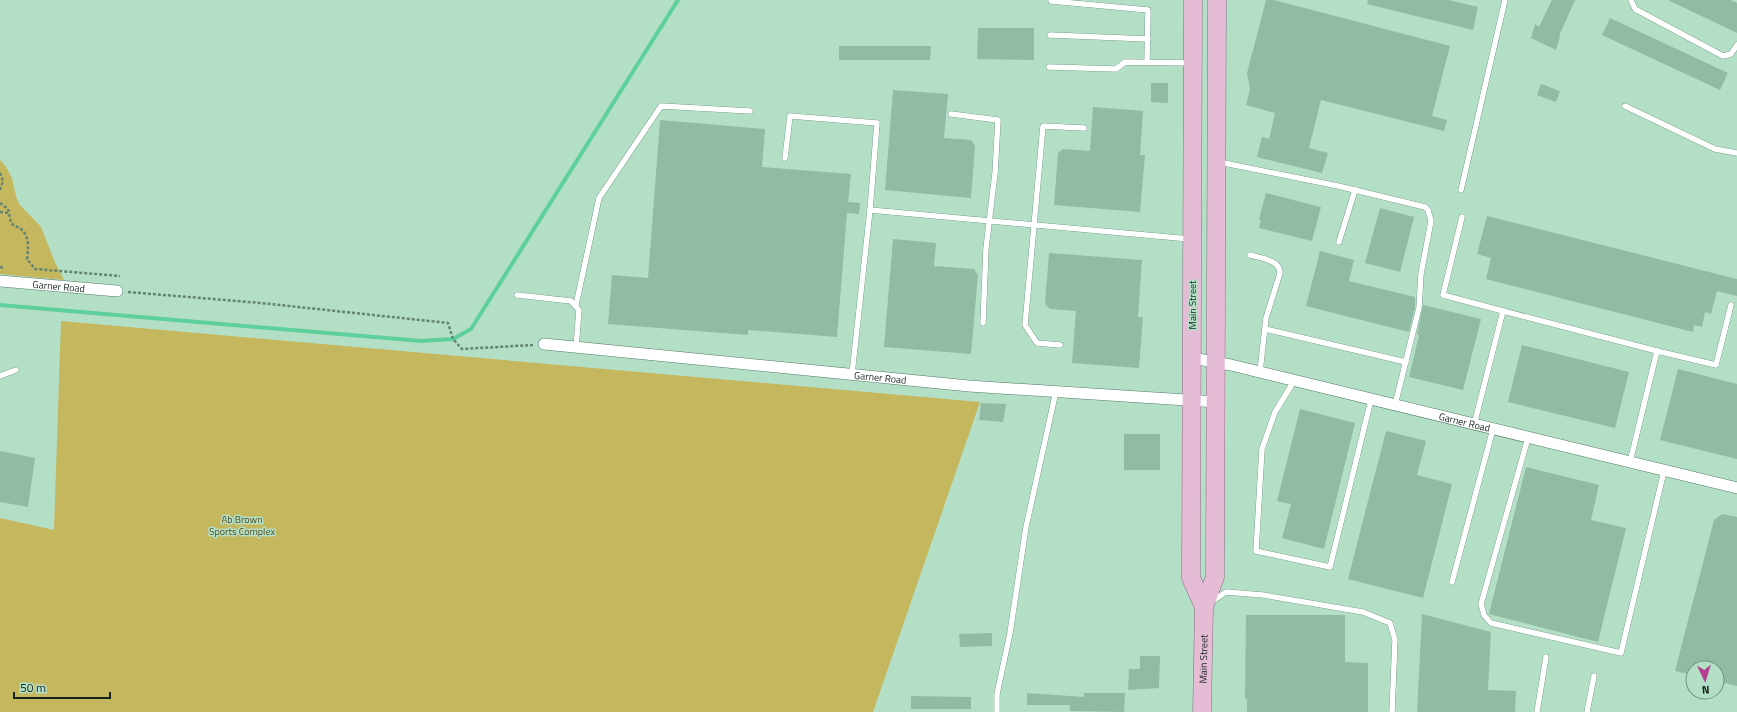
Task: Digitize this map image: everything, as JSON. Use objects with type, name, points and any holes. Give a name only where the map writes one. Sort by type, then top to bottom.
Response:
[{"type":"main road","name":"Main Street","points":[[1193,0],[1191,578],[1204,607]]},
{"type":"main road","name":"Main Street","points":[[1202,712],[1204,607],[1215,577],[1217,402],[1217,0]]},
{"type":"street","name":"Garner Road","points":[[0,281],[117,292]]},
{"type":"street","name":"Garner Road","points":[[544,344],[969,386],[1217,402]]},
{"type":"street","name":"Garner Road","points":[[1192,358],[1260,372],[1737,488]]},
{"type":"lane","points":[[1461,190],[1505,0]]},
{"type":"lane","points":[[1631,0],[1635,8],[1723,56],[1731,54],[1737,44]]},
{"type":"lane","points":[[1051,1],[1148,10],[1147,62]]},
{"type":"lane","points":[[1050,35],[1148,39]]},
{"type":"lane","points":[[1049,66],[1116,69],[1125,62],[1193,63]]},
{"type":"lane","points":[[576,305],[599,198],[662,106],[750,111]]},
{"type":"lane","points":[[1626,106],[1715,150],[1737,154]]},
{"type":"lane","points":[[952,114],[998,120],[991,221],[986,248],[983,323]]},
{"type":"lane","points":[[785,158],[790,116],[877,123],[870,210],[852,374]]},
{"type":"lane","points":[[1060,345],[1037,343],[1025,325],[1043,126],[1084,128]]},
{"type":"lane","points":[[1217,161],[1355,190],[1425,207],[1428,210],[1431,221],[1421,274],[1420,308],[1394,405]]},
{"type":"lane","points":[[1339,242],[1355,190]]},
{"type":"lane","points":[[870,210],[1193,239]]},
{"type":"lane","points":[[1462,217],[1443,295],[1657,351],[1716,364],[1731,305]]},
{"type":"lane","points":[[1250,255],[1278,264],[1280,269],[1266,318],[1260,372]]},
{"type":"lane","points":[[517,295],[571,301],[576,305],[579,310],[576,348]]},
{"type":"lane","points":[[1474,424],[1503,311]]},
{"type":"lane","points":[[1265,329],[1406,362]]},
{"type":"lane","points":[[1630,462],[1657,351]]},
{"type":"lane","points":[[0,376],[16,370]]},
{"type":"lane","points":[[1294,381],[1275,412],[1262,448],[1256,551],[1330,567],[1371,400]]},
{"type":"lane","points":[[996,712],[997,694],[1010,633],[1026,527],[1056,391]]},
{"type":"lane","points":[[1452,582],[1493,429]]},
{"type":"lane","points":[[1528,438],[1481,604],[1484,615],[1491,623],[1621,653],[1664,471]]},
{"type":"lane","points":[[1204,607],[1226,592],[1263,595],[1363,612],[1390,623],[1395,640],[1392,712]]},
{"type":"lane","points":[[1538,712],[1546,657]]},
{"type":"lane","points":[[1587,712],[1594,676]]},
{"type":"path","points":[[0,173],[3,181],[0,190]]},
{"type":"path","points":[[0,203],[8,209],[11,223],[23,230],[26,234],[28,244],[27,259],[35,269],[120,276]]},
{"type":"path","points":[[0,212],[10,213]]},
{"type":"path","points":[[0,267],[4,268]]},
{"type":"path","points":[[117,292],[261,303],[448,323],[453,339],[462,349],[544,344]]},
{"type":"green space","points":[[0,160],[12,178],[19,204],[41,227],[54,260],[64,280],[0,274]]},
{"type":"green space","name":"Ab Brown Sports Complex","points":[[61,321],[980,402],[873,712],[0,712],[0,518],[54,530]]},
{"type":"building","points":[[1266,0],[1274,0],[1450,46],[1432,116],[1447,120],[1444,131],[1321,100],[1309,148],[1328,153],[1322,173],[1257,157],[1262,137],[1269,139],[1275,113],[1246,105],[1250,89],[1247,73]]},
{"type":"building","points":[[1368,0],[1449,0],[1478,7],[1473,30],[1367,4]]},
{"type":"building","points":[[1552,0],[1575,0],[1559,36],[1556,50],[1531,38],[1535,24],[1539,27]]},
{"type":"building","points":[[1668,0],[1730,0],[1737,3],[1737,33]]},
{"type":"building","points":[[1610,18],[1728,73],[1720,90],[1602,35]]},
{"type":"building","points":[[978,28],[1034,28],[1034,60],[977,59]]},
{"type":"building","points":[[839,46],[931,46],[930,60],[839,60]]},
{"type":"building","points":[[1151,83],[1168,83],[1168,103],[1151,102]]},
{"type":"building","points":[[1541,84],[1560,91],[1556,102],[1537,95]]},
{"type":"building","points":[[893,90],[948,94],[944,138],[971,140],[975,146],[971,198],[885,190]]},
{"type":"building","points":[[1093,107],[1143,111],[1140,155],[1145,155],[1140,212],[1054,205],[1058,153],[1063,149],[1090,151]]},
{"type":"building","points":[[660,120],[765,129],[762,167],[851,174],[848,202],[860,203],[859,214],[847,213],[837,337],[748,330],[748,335],[608,324],[612,275],[648,278]]},
{"type":"building","points":[[1266,193],[1321,207],[1312,241],[1259,228],[1261,220],[1259,219]]},
{"type":"building","points":[[1380,208],[1414,217],[1400,272],[1365,263]]},
{"type":"building","points":[[1487,216],[1737,279],[1737,296],[1717,291],[1711,314],[1705,312],[1702,327],[1694,325],[1693,332],[1486,279],[1491,258],[1477,254]]},
{"type":"building","points":[[893,239],[936,243],[934,266],[974,269],[978,275],[971,354],[884,347]]},
{"type":"building","points":[[1320,251],[1354,260],[1349,281],[1415,297],[1415,307],[1409,332],[1306,306]]},
{"type":"building","points":[[1049,253],[1142,260],[1138,317],[1143,317],[1139,368],[1072,363],[1076,311],[1050,309],[1045,304]]},
{"type":"building","points":[[1423,305],[1481,319],[1463,390],[1409,377],[1419,335],[1417,334]]},
{"type":"building","points":[[1522,345],[1629,372],[1615,428],[1508,402]]},
{"type":"building","points":[[1678,369],[1737,384],[1737,459],[1660,440]]},
{"type":"building","points":[[981,403],[1006,404],[1003,422],[979,420]]},
{"type":"building","points":[[1300,409],[1355,423],[1324,549],[1282,538],[1291,504],[1277,501]]},
{"type":"building","points":[[1386,431],[1426,441],[1417,475],[1452,484],[1423,598],[1348,579]]},
{"type":"building","points":[[1124,434],[1160,434],[1160,470],[1124,470]]},
{"type":"building","points":[[0,451],[35,458],[28,507],[0,502]]},
{"type":"building","points":[[1526,467],[1599,485],[1591,520],[1626,528],[1598,642],[1489,614]]},
{"type":"building","points":[[1722,514],[1737,517],[1737,686],[1725,683],[1725,660],[1685,660],[1685,673],[1675,671],[1714,520]]},
{"type":"building","points":[[1422,614],[1491,632],[1488,690],[1516,691],[1515,712],[1417,712]]},
{"type":"building","points":[[1246,615],[1345,615],[1345,662],[1368,663],[1368,712],[1247,712],[1247,699],[1245,699]]},
{"type":"building","points":[[992,633],[992,646],[960,647],[959,634]]},
{"type":"building","points":[[1140,656],[1160,656],[1159,688],[1128,690],[1129,669],[1140,669]]},
{"type":"building","points":[[1027,693],[1084,697],[1084,693],[1125,693],[1124,712],[1070,711],[1070,705],[1027,705]]},
{"type":"building","points":[[911,696],[971,697],[971,709],[911,709]]},
{"type":"waterway","points":[[0,305],[421,341],[453,339],[471,329],[678,0]]}]
